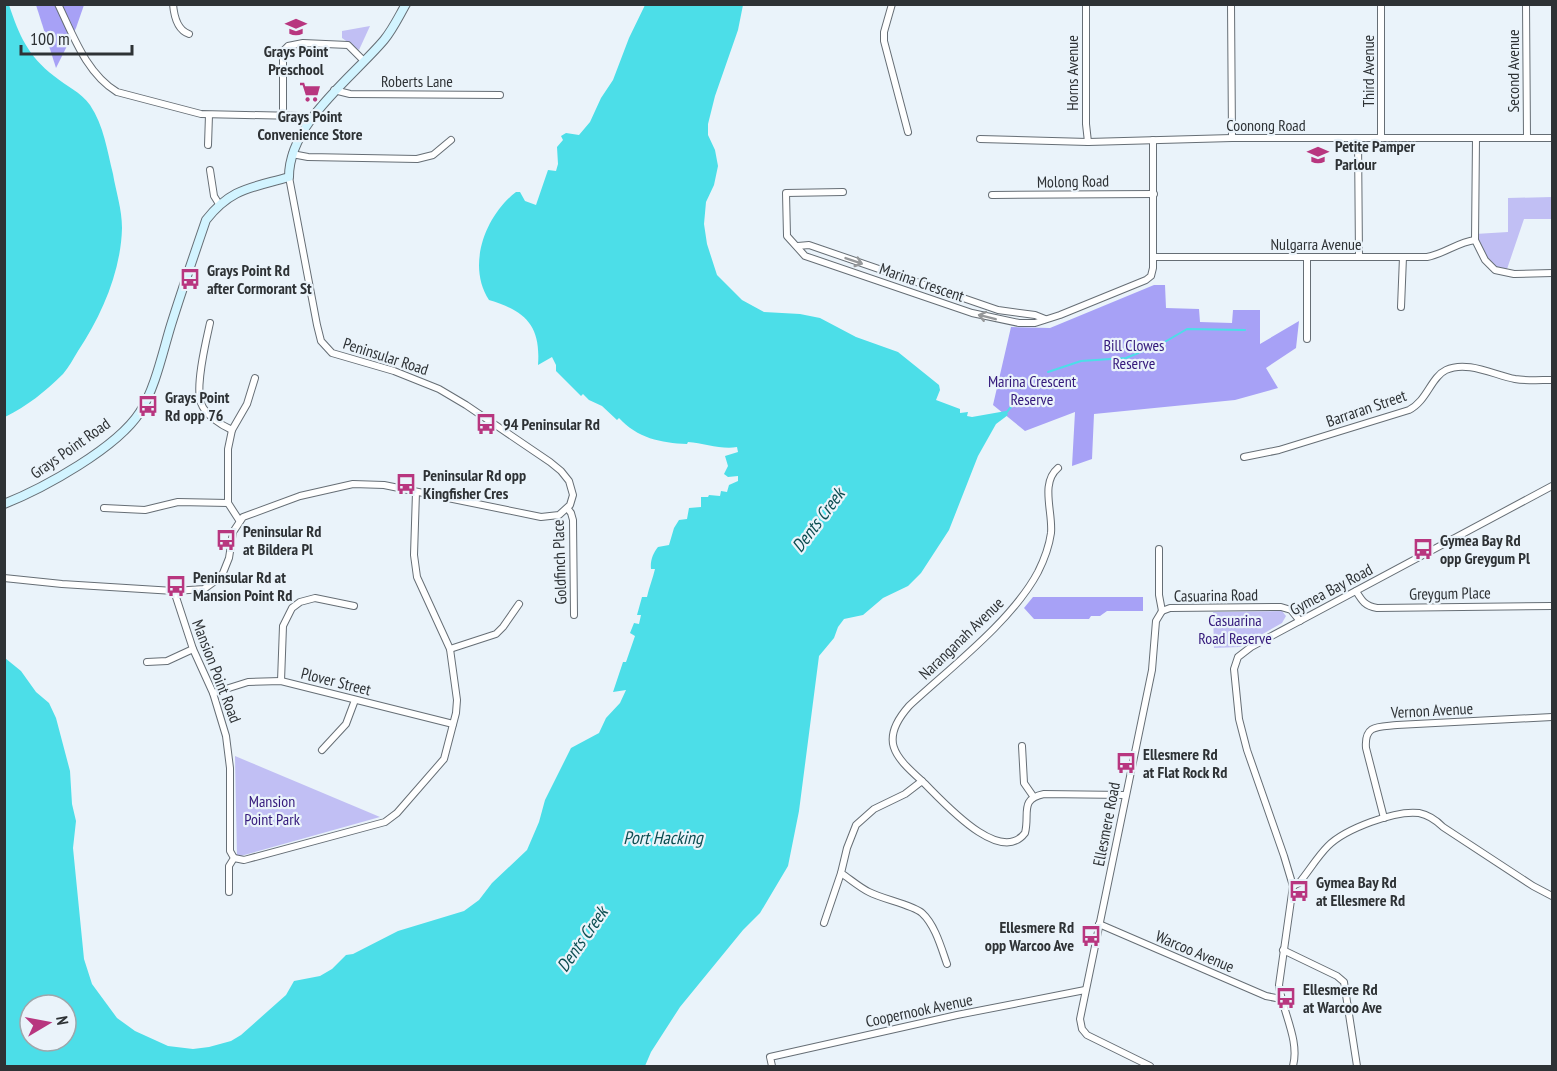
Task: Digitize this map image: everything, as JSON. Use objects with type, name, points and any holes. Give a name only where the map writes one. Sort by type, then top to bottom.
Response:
[{"type":"street","points":[[58,4],[83,55],[106,85],[117,92],[209,115],[298,116],[311,121]]},
{"type":"street","points":[[173,4],[178,24],[185,33],[189,34]]},
{"type":"street","points":[[289,177],[292,154],[311,121],[334,90],[385,38],[406,4]]},
{"type":"street","points":[[892,4],[884,32],[884,41],[908,132]]},
{"type":"street","name":"Horns Avenue","points":[[1086,4],[1088,142]]},
{"type":"street","points":[[1231,4],[1232,138]]},
{"type":"street","name":"Third Avenue","points":[[1381,4],[1381,137]]},
{"type":"street","name":"Second Avenue","points":[[1526,4],[1527,138]]},
{"type":"street","points":[[283,116],[283,51],[288,46],[303,43],[348,45],[363,60]]},
{"type":"street","name":"Roberts Lane","points":[[334,90],[350,94],[500,95]]},
{"type":"street","points":[[208,145],[209,115]]},
{"type":"street","name":"Coonong Road","points":[[980,139],[1088,142],[1232,138],[1552,138]]},
{"type":"street","points":[[1358,138],[1359,256]]},
{"type":"street","points":[[1476,138],[1475,240],[1485,260],[1495,270],[1514,274],[1552,273]]},
{"type":"street","points":[[292,154],[308,157],[417,159],[433,154],[451,140]]},
{"type":"street","name":"Marina Crescent","points":[[1045,319],[1035,315],[998,310],[808,245],[798,246],[805,256],[972,314],[1019,323],[1035,323],[1148,279],[1153,272],[1154,140]]},
{"type":"street","points":[[210,170],[214,196],[219,204]]},
{"type":"street","name":"Grays Point Road","points":[[4,504],[32,492],[69,471],[116,437],[141,411],[159,366],[206,220],[219,204],[232,194],[289,177]]},
{"type":"street","name":"Peninsular Road","points":[[289,177],[315,316],[324,345],[337,355],[394,371],[433,386],[517,438],[566,476],[573,495],[568,509]]},
{"type":"street","points":[[798,246],[791,242],[786,232],[786,193],[843,192]]},
{"type":"street","name":"Molong Road","points":[[992,195],[1154,194]]},
{"type":"street","name":"Nulgarra Avenue","points":[[1154,257],[1430,257],[1465,241],[1475,240]]},
{"type":"street","points":[[1401,307],[1402,257]]},
{"type":"street","points":[[1307,258],[1307,339]]},
{"type":"street","points":[[210,323],[200,396],[201,404],[207,412],[232,430]]},
{"type":"street","name":"Barraran Street","points":[[1244,457],[1279,450],[1409,410],[1420,403],[1443,372],[1454,367],[1466,367],[1516,379],[1552,380]]},
{"type":"street","points":[[239,520],[228,504],[228,449],[232,430],[247,404],[255,378]]},
{"type":"street","name":"Naranganah Avenue","points":[[1033,796],[1027,807],[1025,833],[1017,840],[1002,841],[982,835],[970,827],[896,755],[893,735],[896,725],[909,706],[1012,610],[1032,581],[1046,553],[1051,532],[1049,484],[1052,473],[1058,468]]},
{"type":"street","points":[[4,578],[174,591],[204,588],[219,578],[228,564],[231,538],[239,520],[251,513],[290,500],[344,485],[370,484],[541,517],[554,517],[568,509]]},
{"type":"street","name":"Gymea Bay Road","points":[[1293,886],[1243,735],[1234,669],[1238,657],[1300,621],[1552,486]]},
{"type":"street","points":[[234,858],[244,860],[389,820],[444,759],[457,700],[450,649],[417,577],[414,555],[416,492]]},
{"type":"street","points":[[104,508],[145,510],[178,502],[228,504]]},
{"type":"street","name":"Goldfinch Place","points":[[568,509],[573,520],[574,615]]},
{"type":"street","name":"Ellesmere Road","points":[[1150,1066],[1084,1033],[1080,1019],[1152,670],[1156,621],[1162,611],[1159,595],[1159,549]]},
{"type":"street","name":"Mansion Point Road","points":[[174,591],[193,649],[223,721],[228,746],[230,851],[234,858],[229,866],[229,892]]},
{"type":"street","name":"Greygum Place","points":[[1356,591],[1364,603],[1377,608],[1552,606]]},
{"type":"street","points":[[281,681],[283,626],[292,608],[300,602],[315,598],[354,606]]},
{"type":"street","points":[[450,649],[496,634],[519,604]]},
{"type":"street","name":"Casuarina Road","points":[[1162,611],[1170,608],[1281,607],[1291,610],[1300,621]]},
{"type":"street","points":[[147,662],[166,661],[193,649]]},
{"type":"street","name":"Plover Street","points":[[213,693],[248,682],[281,681],[453,724]]},
{"type":"street","points":[[322,750],[346,724],[355,700]]},
{"type":"street","name":"Vernon Avenue","points":[[1384,818],[1366,748],[1365,738],[1368,731],[1397,725],[1552,717]]},
{"type":"street","points":[[1022,746],[1024,783],[1033,796],[1044,794],[1125,795]]},
{"type":"street","points":[[824,923],[856,825],[874,809],[905,794],[922,781]]},
{"type":"street","points":[[1293,1066],[1293,1041],[1279,985],[1293,886],[1299,882],[1329,845],[1342,836],[1384,818],[1404,814],[1425,815],[1435,819],[1443,827],[1552,896]]},
{"type":"street","points":[[841,873],[869,892],[897,904],[916,908],[924,915],[938,938],[947,964]]},
{"type":"street","name":"Warcoo Avenue","points":[[1099,924],[1266,996],[1281,999]]},
{"type":"street","points":[[1283,950],[1337,976],[1344,982],[1357,1066]]},
{"type":"street","name":"Coopernook Avenue","points":[[772,1066],[770,1057],[957,1015],[1085,990]]},
{"type":"green space","points":[[36,5],[84,5],[76,28],[56,68]]},
{"type":"green space","points":[[370,26],[359,50],[342,38],[342,31]]},
{"type":"green space","points":[[1552,197],[1552,219],[1524,219],[1506,272],[1488,263],[1475,234],[1508,232],[1508,198]]},
{"type":"green space","name":"Bill Clowes Reserve","points":[[1154,285],[1165,285],[1166,308],[1199,309],[1200,322],[1232,323],[1233,310],[1260,310],[1260,344],[1299,321],[1296,348],[1266,368],[1278,388],[1235,400],[1094,414],[1092,459],[1072,466],[1075,412],[1025,431],[993,405],[1011,327],[1050,328]]},
{"type":"green space","points":[[1033,597],[1143,597],[1143,611],[1107,611],[1100,616],[1091,616],[1089,619],[1034,619],[1024,608]]},
{"type":"green space","name":"Casuarina Road Reserve","points":[[1282,611],[1286,616],[1282,623],[1240,647],[1214,648],[1213,612]]},
{"type":"green space","name":"Mansion Point Park","points":[[235,756],[380,817],[237,857]]},
{"type":"water","points":[[4,5],[9,5],[21,35],[37,61],[82,96],[95,113],[107,147],[120,207],[122,228],[118,260],[109,292],[95,323],[71,363],[43,393],[5,417]]},
{"type":"water","name":"Port Hacking","points":[[645,5],[743,5],[738,30],[715,96],[708,124],[708,135],[715,150],[718,166],[714,185],[706,202],[704,224],[707,244],[717,275],[742,300],[764,312],[800,314],[820,318],[856,337],[898,352],[939,385],[940,390],[936,400],[960,409],[960,413],[968,412],[967,416],[972,417],[1006,411],[1008,415],[996,424],[978,456],[949,530],[921,573],[908,586],[883,598],[863,615],[844,619],[834,638],[819,656],[799,811],[788,866],[760,913],[743,930],[680,1007],[651,1052],[645,1066],[5,1066],[5,658],[21,671],[36,692],[49,703],[56,718],[70,771],[72,804],[76,821],[73,848],[84,959],[92,984],[117,1018],[135,1031],[168,1046],[193,1049],[231,1041],[241,1035],[286,995],[294,981],[320,976],[332,969],[346,955],[353,954],[398,931],[464,911],[479,900],[492,883],[527,850],[539,822],[545,800],[571,748],[599,733],[606,718],[620,703],[626,690],[613,692],[635,636],[630,633],[634,623],[639,624],[641,615],[637,615],[642,597],[647,597],[655,569],[651,569],[653,554],[658,547],[669,545],[674,528],[679,520],[687,519],[689,508],[701,507],[701,497],[720,496],[721,491],[727,492],[729,485],[738,481],[738,476],[728,477],[724,474],[728,466],[725,456],[738,452],[737,447],[659,441],[642,435],[619,418],[617,420],[602,406],[589,400],[583,394],[581,396],[556,371],[552,357],[538,365],[537,340],[528,322],[512,309],[489,300],[482,286],[479,272],[483,242],[496,214],[516,192],[520,192],[525,201],[536,205],[548,170],[556,171],[557,147],[563,140],[561,136],[566,133],[579,135],[590,122],[601,98],[613,80]]},
{"type":"waterway","points":[[1048,372],[1081,361],[1126,358],[1163,343],[1187,329],[1245,330]]},
{"type":"waterway","points":[[1006,413],[1016,401]]},
{"type":"place","name":"Grays Point Preschool","points":[[296,27]]},
{"type":"place","name":"Grays Point Convenience Store","points":[[310,92]]},
{"type":"place","name":"Petite Pamper Parlour","points":[[1318,155]]},
{"type":"place","name":"Grays Point Rd after Cormorant St","points":[[190,279]]},
{"type":"place","name":"Grays Point Rd opp 76","points":[[148,406]]},
{"type":"place","name":"94 Peninsular Rd","points":[[486,424]]},
{"type":"place","name":"Peninsular Rd opp Kingfisher Cres","points":[[406,484]]},
{"type":"place","name":"Peninsular Rd at Bildera Pl","points":[[226,540]]},
{"type":"place","name":"Gymea Bay Rd opp Greygum Pl","points":[[1423,549]]},
{"type":"place","name":"Peninsular Rd at Mansion Point Rd","points":[[176,586]]},
{"type":"place","name":"Ellesmere Rd at Flat Rock Rd","points":[[1126,763]]},
{"type":"place","name":"Gymea Bay Rd at Ellesmere Rd","points":[[1299,891]]},
{"type":"place","name":"Ellesmere Rd opp Warcoo Ave","points":[[1091,936]]},
{"type":"place","name":"Ellesmere Rd at Warcoo Ave","points":[[1286,998]]},
{"type":"park label","name":"Marina Crescent Reserve","points":[[1032,390]]},
{"type":"water label","name":"Dents Creek","points":[[818,520]]},
{"type":"water label","name":"Dents Creek","points":[[582,939]]}]
